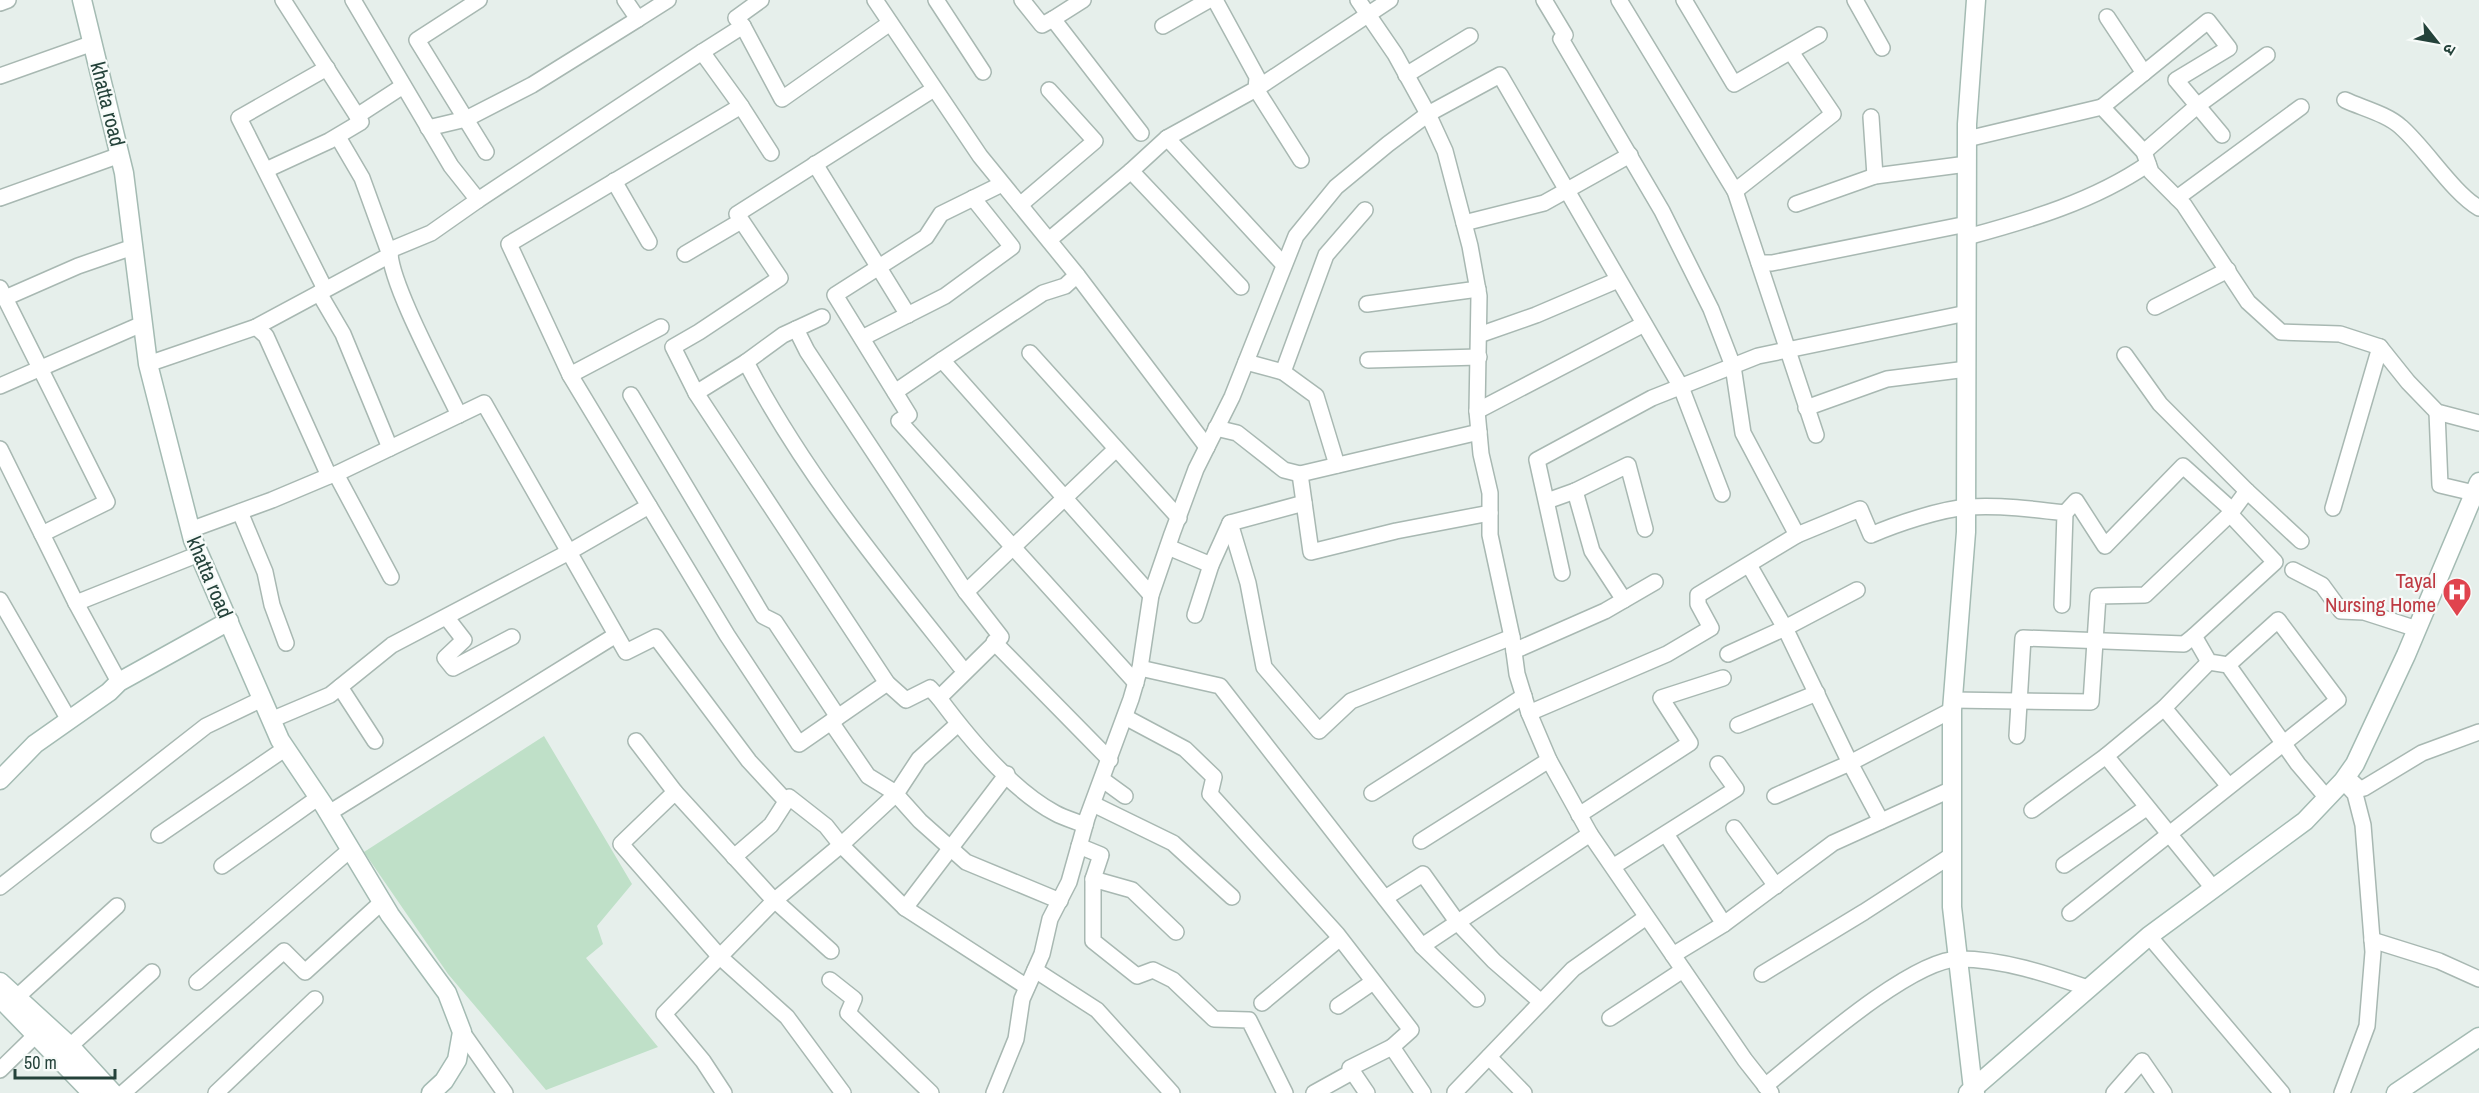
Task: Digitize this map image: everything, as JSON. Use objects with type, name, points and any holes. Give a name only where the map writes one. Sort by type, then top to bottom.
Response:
[{"type":"street","points":[[0,3],[8,0]]},
{"type":"street","name":"khatta road","points":[[82,0],[120,155],[148,364],[190,530],[271,720],[286,748],[329,813],[382,902],[447,993],[462,1032]]},
{"type":"street","points":[[266,170],[338,136],[361,122],[283,0]]},
{"type":"street","points":[[353,0],[451,166],[478,201]]},
{"type":"street","points":[[479,0],[462,5],[417,40],[486,152]]},
{"type":"street","points":[[625,0],[638,20]]},
{"type":"street","points":[[428,128],[466,119],[532,85],[668,0]]},
{"type":"street","points":[[761,0],[736,18],[743,26],[782,99],[890,23]]},
{"type":"street","points":[[874,0],[980,156],[1077,275],[1207,447]]},
{"type":"street","points":[[936,0],[983,72]]},
{"type":"street","points":[[1022,0],[1042,25],[1083,0]]},
{"type":"street","points":[[1163,26],[1209,0]]},
{"type":"street","points":[[1215,0],[1257,77],[1256,89],[1301,160]]},
{"type":"street","points":[[1358,0],[1428,114],[1445,151],[1464,223],[1478,289],[1477,411],[1490,493],[1490,535],[1529,713],[1549,760],[1590,834],[1614,866],[1645,918],[1768,1089],[1896,983],[1937,964],[1958,959],[2034,969],[2088,988]]},
{"type":"street","points":[[1049,240],[1167,138],[1256,89],[1390,0]]},
{"type":"street","points":[[1544,0],[1566,35],[1562,39],[1662,211],[1711,309],[1733,366],[1743,434],[1797,535]]},
{"type":"street","points":[[1683,0],[1734,84],[1819,35]]},
{"type":"street","points":[[1854,0],[1882,48]]},
{"type":"street","points":[[1972,1092],[1952,907],[1952,705],[1966,507],[1967,139],[1976,0]]},
{"type":"street","points":[[1626,3],[1735,191],[1816,435]]},
{"type":"street","points":[[2107,17],[2144,73]]},
{"type":"street","points":[[1053,19],[1142,133]]},
{"type":"street","points":[[1967,139],[2102,107],[2208,21],[2229,48],[2176,80],[2222,135]]},
{"type":"street","points":[[390,255],[390,250],[431,233],[743,26]]},
{"type":"street","points":[[1406,75],[1470,36]]},
{"type":"street","points":[[0,76],[93,43]]},
{"type":"street","points":[[702,52],[771,153]]},
{"type":"street","points":[[1735,191],[1833,114],[1791,52]]},
{"type":"street","points":[[1759,263],[1772,263],[2034,218],[2119,184],[2197,106],[2267,55]]},
{"type":"street","points":[[327,68],[239,118],[343,334],[390,448]]},
{"type":"street","points":[[994,1093],[1016,1039],[1022,999],[1035,970],[1050,919],[1069,882],[1085,825],[1125,717],[1140,668],[1151,596],[1196,469],[1246,362],[1296,236],[1336,187],[1428,114],[1500,75],[1681,387],[1722,494]]},
{"type":"street","points":[[357,116],[403,86]]},
{"type":"street","points":[[934,89],[737,214],[780,278],[699,332],[673,346],[696,393],[887,683],[906,700],[930,688],[972,742],[1007,774],[1054,812],[1085,825]]},
{"type":"street","points":[[1020,206],[1095,141],[1049,90]]},
{"type":"street","points":[[2345,100],[2399,125],[2439,166],[2467,201],[2479,208]]},
{"type":"street","points":[[741,106],[509,244],[570,375],[727,635],[799,744],[887,683]]},
{"type":"street","points":[[2102,107],[2146,158],[2151,172],[2177,198],[2248,302],[2281,332],[2340,333],[2380,347],[2408,382],[2437,412],[2479,423]]},
{"type":"street","points":[[2177,198],[2301,107]]},
{"type":"street","points":[[1872,117],[1875,176]]},
{"type":"street","points":[[338,136],[362,178],[410,312],[459,415]]},
{"type":"street","points":[[1167,138],[1284,265]]},
{"type":"street","points":[[0,198],[120,155]]},
{"type":"street","points":[[1464,223],[1544,203],[1630,155]]},
{"type":"street","points":[[815,164],[908,315]]},
{"type":"street","points":[[1796,204],[1875,176],[1967,164]]},
{"type":"street","points":[[1131,171],[1241,287]]},
{"type":"street","points":[[614,182],[648,242]]},
{"type":"street","points":[[1002,184],[941,214],[926,237],[835,295],[909,414],[899,422],[1136,683]]},
{"type":"street","points":[[862,338],[945,296],[1012,246],[973,198]]},
{"type":"street","points":[[1283,372],[1326,255],[1365,210]]},
{"type":"street","points":[[685,254],[741,221]]},
{"type":"street","points":[[42,534],[107,502],[3,293],[133,247]]},
{"type":"street","points":[[148,364],[256,327],[390,255]]},
{"type":"street","points":[[2155,307],[2228,270]]},
{"type":"street","points":[[895,392],[1043,293],[1065,286],[1077,275]]},
{"type":"street","points":[[1479,335],[1536,315],[1618,280]]},
{"type":"street","points":[[1367,304],[1478,289]]},
{"type":"street","points":[[1562,573],[1537,459],[1652,398],[1758,357],[1967,313]]},
{"type":"street","points":[[696,393],[796,329],[822,317]]},
{"type":"street","points":[[0,386],[142,324]]},
{"type":"street","points":[[1477,411],[1644,324]]},
{"type":"street","points":[[256,327],[266,336],[333,475],[390,577]]},
{"type":"street","points":[[570,375],[661,327]]},
{"type":"street","points":[[796,329],[807,351],[966,592],[1001,637],[939,698]]},
{"type":"street","points":[[2333,508],[2380,347]]},
{"type":"street","points":[[1030,353],[1179,518]]},
{"type":"street","points":[[2125,356],[2160,404],[2301,541]]},
{"type":"street","points":[[1368,360],[1479,357]]},
{"type":"street","points":[[942,360],[1151,596]]},
{"type":"street","points":[[746,362],[774,415],[842,513],[960,666]]},
{"type":"street","points":[[1246,362],[1283,372],[1316,396],[1337,465]]},
{"type":"street","points":[[1806,408],[1887,379],[1967,369]]},
{"type":"street","points":[[631,395],[763,616],[775,622],[868,776],[896,794],[966,862],[1060,901]]},
{"type":"street","points":[[190,530],[333,475],[484,404],[626,652],[656,637],[749,761],[786,801]]},
{"type":"street","points":[[1972,1092],[2149,936],[2305,821],[2355,764],[2417,629],[2477,488],[2440,485],[2437,412]]},
{"type":"street","points":[[1216,428],[1237,433],[1284,470],[1300,474],[1479,432]]},
{"type":"street","points":[[0,449],[76,603],[119,682]]},
{"type":"street","points":[[966,592],[1014,549],[1063,497],[1116,449]]},
{"type":"street","points":[[1547,501],[1628,465],[1646,529]]},
{"type":"street","points":[[2017,736],[2017,701],[2023,638],[2184,644],[2275,562],[2231,512],[2183,466],[2106,546],[2076,501],[2065,513],[2062,605]]},
{"type":"street","points":[[1300,474],[1311,552],[1396,531],[1490,513]]},
{"type":"street","points":[[1575,490],[1592,551],[1624,600]]},
{"type":"street","points":[[1776,796],[1850,763],[1952,705],[2017,701],[2091,702],[2098,596],[2145,596],[2231,512],[2247,491]]},
{"type":"street","points":[[1230,523],[1304,503]]},
{"type":"street","points":[[271,720],[330,695],[392,645],[447,618],[649,506]]},
{"type":"street","points":[[1529,713],[1667,654],[1711,628],[1698,604],[1698,595],[1797,535],[1860,509],[1870,535],[1890,527],[1966,507],[2024,507],[2065,513]]},
{"type":"street","points":[[240,512],[265,572],[272,605],[286,643]]},
{"type":"street","points":[[1195,615],[1211,565],[1230,523]]},
{"type":"street","points":[[1230,523],[1248,583],[1264,667],[1319,731],[1351,701],[1513,644],[1624,600],[1655,582]]},
{"type":"street","points":[[1168,547],[1211,565]]},
{"type":"street","points":[[76,603],[199,554]]},
{"type":"street","points":[[1749,565],[1785,628],[1850,763],[1881,821]]},
{"type":"street","points":[[2293,570],[2322,585],[2341,611],[2364,612],[2417,629]]},
{"type":"street","points":[[1728,654],[1785,628],[1857,590]]},
{"type":"street","points":[[0,600],[69,720]]},
{"type":"street","points":[[447,618],[464,640],[445,658],[453,668],[512,637]]},
{"type":"street","points":[[2070,913],[2228,785],[2338,700],[2278,620],[2228,665]]},
{"type":"street","points":[[0,780],[35,744],[119,682],[229,621]]},
{"type":"street","points":[[329,813],[616,635]]},
{"type":"street","points":[[2194,636],[2209,662]]},
{"type":"street","points":[[994,642],[1110,760]]},
{"type":"street","points":[[2209,662],[2228,665],[2298,764],[2327,798]]},
{"type":"street","points":[[2032,810],[2106,756],[2164,708],[2209,662]]},
{"type":"street","points":[[1140,668],[1220,686],[1422,946],[1477,999]]},
{"type":"street","points":[[1580,815],[1690,743],[1661,698],[1723,678]]},
{"type":"street","points":[[340,687],[375,741]]},
{"type":"street","points":[[1738,725],[1816,693]]},
{"type":"street","points":[[1372,794],[1524,696]]},
{"type":"street","points":[[0,887],[206,726],[262,699]]},
{"type":"street","points":[[2164,708],[2228,785]]},
{"type":"street","points":[[1125,717],[1185,749],[1214,777],[1210,794],[1339,939],[1411,1030],[1392,1047],[1350,1068],[1367,1093]]},
{"type":"street","points":[[724,1093],[703,1061],[664,1014],[775,900],[896,794],[919,759],[958,724]]},
{"type":"street","points":[[2344,779],[2364,789],[2422,753],[2479,732]]},
{"type":"street","points":[[636,741],[675,792],[734,856],[775,900],[831,951]]},
{"type":"street","points":[[159,835],[286,748]]},
{"type":"street","points":[[2106,756],[2213,888]]},
{"type":"street","points":[[1421,841],[1549,760]]},
{"type":"street","points":[[1614,866],[1736,789],[1718,765]]},
{"type":"street","points":[[905,908],[1007,774]]},
{"type":"street","points":[[2342,1093],[2367,1026],[2372,940],[2363,825],[2355,794],[2344,779]]},
{"type":"street","points":[[1103,780],[1125,796]]},
{"type":"street","points":[[1673,955],[1724,924],[1833,843],[1952,789]]},
{"type":"street","points":[[675,792],[621,844],[720,957],[787,1017],[843,1093]]},
{"type":"street","points":[[734,856],[771,825],[789,796],[826,826],[840,845],[905,908],[1027,987]]},
{"type":"street","points":[[222,866],[319,797]]},
{"type":"street","points":[[1093,804],[1173,843],[1232,897]]},
{"type":"street","points":[[2064,865],[2146,808]]},
{"type":"street","points":[[1734,828],[1776,886]]},
{"type":"street","points":[[1422,946],[1590,834]]},
{"type":"street","points":[[1666,834],[1724,924]]},
{"type":"street","points":[[1079,846],[1101,855],[1093,879],[1093,941],[1137,976],[1153,970],[1173,980],[1214,1018],[1249,1020],[1285,1093]]},
{"type":"street","points":[[197,982],[351,849]]},
{"type":"street","points":[[1762,974],[1952,855]]},
{"type":"street","points":[[1385,898],[1423,874],[1458,923],[1494,961],[1541,1002]]},
{"type":"street","points":[[1093,879],[1132,890],[1176,932]]},
{"type":"street","points":[[123,1093],[284,951],[305,972],[382,902]]},
{"type":"street","points":[[8,997],[117,906]]},
{"type":"street","points":[[1455,1092],[1573,969],[1645,918]]},
{"type":"street","points":[[2149,936],[2282,1093]]},
{"type":"street","points":[[1262,1003],[1339,939]]},
{"type":"street","points":[[2372,940],[2439,961],[2479,979]]},
{"type":"street","points":[[1035,970],[1097,1010],[1172,1093]]},
{"type":"street","points":[[1610,1018],[1683,970]]},
{"type":"street","points":[[70,1046],[152,972]]},
{"type":"street","points":[[830,980],[854,999],[848,1013],[931,1093]]},
{"type":"street","points":[[0,982],[8,997],[41,1030],[92,1093]]},
{"type":"street","points":[[1338,1006],[1373,982]]},
{"type":"street","points":[[216,1093],[315,999]]},
{"type":"street","points":[[41,1030],[70,1046],[114,1093]]},
{"type":"street","points":[[0,1070],[41,1030]]},
{"type":"street","points":[[431,1093],[444,1081],[456,1060],[462,1032]]},
{"type":"street","points":[[462,1032],[505,1093]]},
{"type":"street","points":[[2396,1093],[2479,1036]]},
{"type":"street","points":[[1392,1047],[1423,1093]]},
{"type":"street","points":[[1489,1057],[1524,1093]]},
{"type":"street","points":[[2114,1093],[2142,1061],[2164,1093]]},
{"type":"street","points":[[1314,1093],[1352,1071]]},
{"type":"green space","points":[[544,736],[632,884],[597,926],[603,944],[586,958],[658,1047],[546,1090],[448,974],[364,852]]},
{"type":"place","name":"Tayal Nursing Home","points":[[2457,618]]}]
